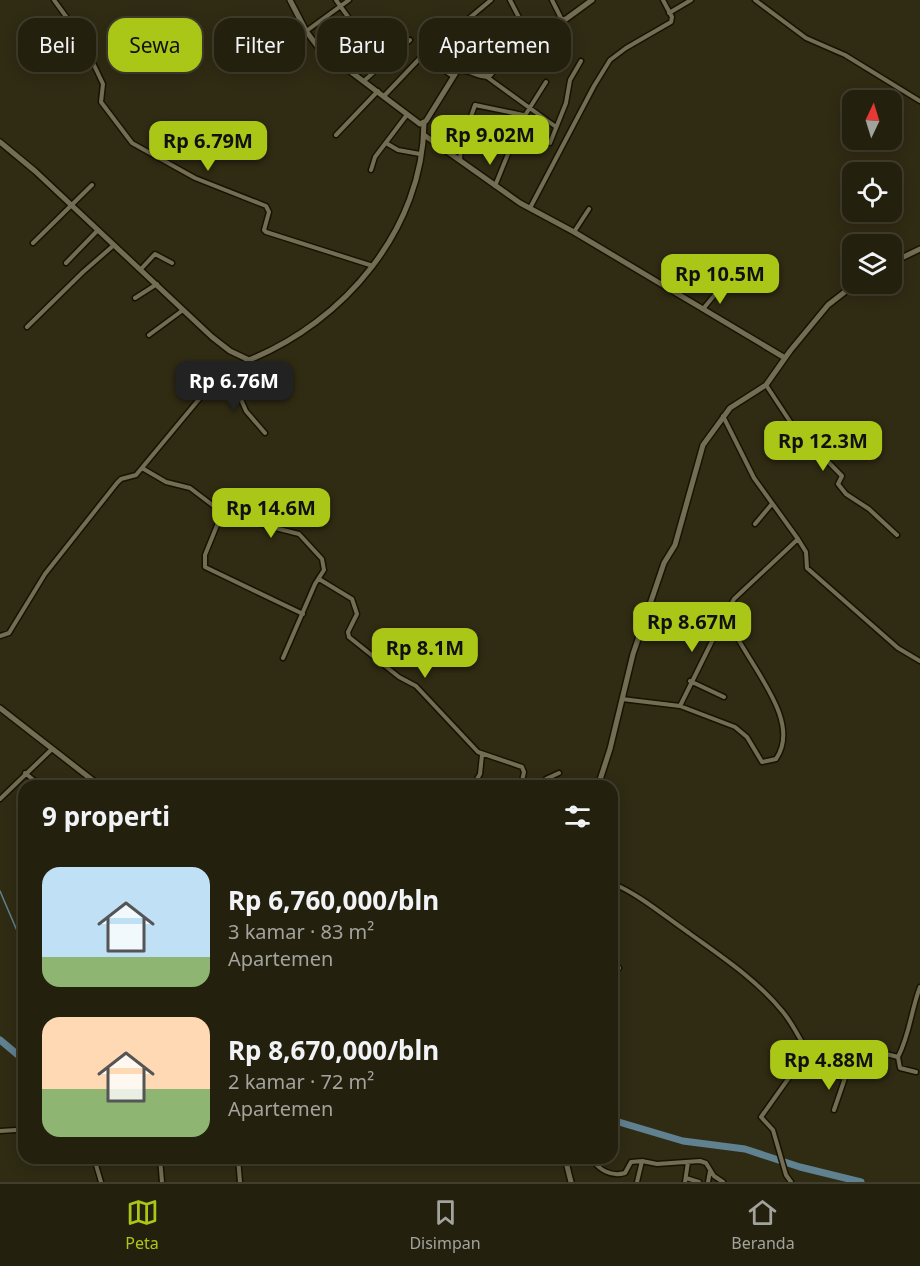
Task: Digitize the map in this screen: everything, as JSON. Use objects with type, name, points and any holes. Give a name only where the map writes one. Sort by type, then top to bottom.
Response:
[{"type":"street","points":[[54,0],[67,18]]},
{"type":"street","points":[[290,0],[299,18]]},
{"type":"street","points":[[336,0],[349,18]]},
{"type":"street","points":[[348,0],[305,30],[321,50],[379,90],[406,116],[418,124],[424,123]]},
{"type":"street","points":[[469,18],[491,0]]},
{"type":"street","points":[[510,0],[519,18]]},
{"type":"street","points":[[566,18],[580,11],[592,0]]},
{"type":"street","points":[[530,208],[605,67],[626,48],[672,22],[663,0]]},
{"type":"street","points":[[754,0],[806,38],[844,55],[920,101]]},
{"type":"street","points":[[553,1],[561,18]]},
{"type":"street","points":[[669,13],[687,1]]},
{"type":"street","points":[[365,80],[410,40]]},
{"type":"street","points":[[385,96],[422,56],[453,76]]},
{"type":"street","points":[[550,143],[566,104],[570,80],[581,61]]},
{"type":"street","points":[[96,69],[103,84],[101,102],[132,143],[195,178],[266,206],[269,212],[264,230],[266,232],[374,266]]},
{"type":"street","points":[[0,636],[9,633],[45,574],[117,483],[124,478],[134,476],[142,468],[200,398],[249,360],[299,335],[351,291],[374,266],[390,242],[409,204],[424,123],[453,76],[462,69],[487,76],[528,109],[556,127]]},
{"type":"street","points":[[487,76],[492,72]]},
{"type":"street","points":[[495,187],[510,149],[507,145],[523,115],[546,82]]},
{"type":"street","points":[[336,135],[379,90]]},
{"type":"street","points":[[460,164],[461,145],[475,105],[523,115]]},
{"type":"street","points":[[371,170],[375,157],[406,116]]},
{"type":"street","points":[[423,135],[460,164],[495,187],[785,358]]},
{"type":"street","points":[[0,142],[35,171],[219,344],[249,360]]},
{"type":"street","points":[[386,142],[399,150],[420,154]]},
{"type":"street","points":[[33,243],[92,185]]},
{"type":"street","points":[[574,232],[590,209]]},
{"type":"street","points":[[66,263],[98,230]]},
{"type":"street","points":[[27,327],[83,272],[115,245]]},
{"type":"street","points":[[902,258],[919,251]]},
{"type":"street","points":[[141,269],[155,254],[172,263]]},
{"type":"street","points":[[676,295],[690,275]]},
{"type":"street","points":[[135,298],[157,284]]},
{"type":"street","points":[[702,310],[722,286]]},
{"type":"street","points":[[600,780],[610,749],[633,654],[662,569],[675,545],[699,454],[723,416],[735,403],[766,385],[785,358],[833,301],[842,294]]},
{"type":"street","points":[[149,335],[183,310]]},
{"type":"street","points":[[230,374],[246,411],[265,434]]},
{"type":"street","points":[[766,385],[793,426],[842,476],[838,484],[844,492],[870,509],[897,535]]},
{"type":"street","points":[[723,416],[747,465],[771,505],[806,552],[807,568],[898,648],[920,661]]},
{"type":"street","points":[[142,468],[166,482],[188,487],[222,513],[302,536],[323,561],[324,570],[283,658]]},
{"type":"street","points":[[755,524],[771,505]]},
{"type":"street","points":[[222,513],[205,555],[206,567],[303,614]]},
{"type":"street","points":[[680,706],[690,681],[734,599],[798,539]]},
{"type":"street","points":[[319,579],[352,599],[357,614],[348,632],[349,637],[399,677],[416,686],[482,754],[522,767],[524,772],[522,780]]},
{"type":"street","points":[[621,699],[680,706],[740,730],[762,762],[774,760],[783,739],[781,721],[766,683],[737,640],[727,612]]},
{"type":"street","points":[[690,681],[724,698]]},
{"type":"street","points":[[0,708],[92,780]]},
{"type":"street","points":[[18,780],[52,749]]},
{"type":"street","points":[[476,780],[480,774],[482,754]]},
{"type":"street","points":[[25,773],[34,780]]},
{"type":"street","points":[[546,780],[559,773]]},
{"type":"street","points":[[0,799],[18,780]]},
{"type":"street","points":[[618,886],[634,893],[737,966],[776,1003],[808,1050],[814,1064],[821,1070],[845,1078]]},
{"type":"street","points":[[916,1072],[900,1068],[898,1057],[912,1021],[915,1000],[920,987]]},
{"type":"street","points":[[834,1110],[857,1048],[898,1057]]},
{"type":"street","points":[[791,1182],[785,1172],[773,1130],[761,1117],[808,1050]]},
{"type":"street","points":[[0,1131],[16,1130]]},
{"type":"street","points":[[596,1164],[601,1169],[615,1174],[625,1173],[631,1162],[642,1161],[654,1164],[704,1161],[714,1176],[723,1182]]},
{"type":"street","points":[[637,1182],[642,1161]]},
{"type":"street","points":[[688,1162],[685,1180],[699,1182]]},
{"type":"street","points":[[96,1164],[101,1182]]},
{"type":"street","points":[[160,1164],[162,1182]]},
{"type":"street","points":[[238,1164],[240,1182]]},
{"type":"street","points":[[566,1164],[571,1182]]},
{"type":"street","points":[[708,1182],[710,1169]]},
{"type":"waterway","points":[[0,891],[18,933]]},
{"type":"waterway","points":[[0,1040],[18,1055]]},
{"type":"waterway","points":[[618,1122],[683,1141],[745,1149],[800,1167],[861,1182]]}]
